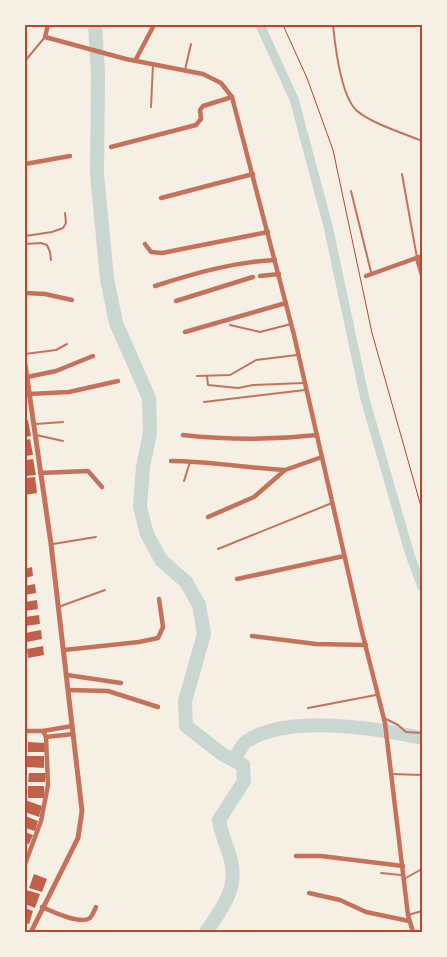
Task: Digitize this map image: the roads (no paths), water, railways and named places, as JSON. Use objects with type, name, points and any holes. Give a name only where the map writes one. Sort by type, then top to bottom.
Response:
[{"type":"street","points":[[48,25],[45,37],[135,61],[185,70],[214,78],[227,88],[232,97],[276,260],[384,720],[389,744],[408,915],[413,932]]},
{"type":"street","points":[[135,61],[154,25]]},
{"type":"street","points":[[111,147],[196,125],[201,119],[200,110],[203,106],[232,97]]},
{"type":"street","points":[[25,164],[70,156]]},
{"type":"street","points":[[161,198],[252,174]]},
{"type":"street","points":[[145,244],[150,252],[162,253],[268,232]]},
{"type":"street","points":[[369,275],[419,257],[422,275]]},
{"type":"street","points":[[155,286],[210,269],[252,261],[276,260]]},
{"type":"street","points":[[260,276],[279,274]]},
{"type":"street","points":[[176,301],[254,277]]},
{"type":"street","points":[[25,293],[45,294],[72,300]]},
{"type":"street","points":[[185,332],[286,303]]},
{"type":"street","points":[[26,379],[56,371],[94,356]]},
{"type":"street","points":[[25,364],[64,650],[81,793],[81,826],[72,853],[42,907],[31,932]]},
{"type":"street","points":[[29,394],[69,392],[118,381]]},
{"type":"street","points":[[183,435],[222,439],[293,438],[318,435]]},
{"type":"street","points":[[208,517],[254,497],[285,470],[322,457]]},
{"type":"street","points":[[171,460],[209,462],[233,467],[285,470]]},
{"type":"street","points":[[40,472],[88,471],[102,488]]},
{"type":"street","points":[[237,579],[344,556]]},
{"type":"street","points":[[64,650],[139,642],[158,638],[163,627],[159,599]]},
{"type":"street","points":[[252,636],[316,644],[366,645]]},
{"type":"street","points":[[67,675],[121,683]]},
{"type":"street","points":[[68,690],[108,690],[158,707]]},
{"type":"street","points":[[25,731],[43,731],[72,726]]},
{"type":"street","points":[[25,864],[41,821],[48,785],[46,736],[43,731]]},
{"type":"street","points":[[46,736],[73,734]]},
{"type":"street","points":[[296,856],[321,856],[403,866]]},
{"type":"street","points":[[309,893],[340,900],[366,912],[409,921]]},
{"type":"street","points":[[42,907],[64,916],[85,920],[91,916],[96,907]]},
{"type":"lane","points":[[332,25],[337,58],[349,99],[355,109],[366,116],[422,141]]},
{"type":"lane","points":[[25,60],[45,37]]},
{"type":"lane","points":[[185,70],[191,44]]},
{"type":"lane","points":[[151,107],[153,64]]},
{"type":"lane","points":[[402,174],[419,257]]},
{"type":"lane","points":[[351,191],[369,275]]},
{"type":"lane","points":[[25,236],[52,232],[63,228],[66,222],[65,213]]},
{"type":"lane","points":[[25,244],[41,243],[46,245],[50,252],[51,260]]},
{"type":"lane","points":[[230,325],[254,332],[291,324]]},
{"type":"lane","points":[[25,354],[56,350],[68,344]]},
{"type":"lane","points":[[197,376],[230,375],[256,360],[299,355]]},
{"type":"lane","points":[[207,376],[208,385],[229,387],[305,383]]},
{"type":"lane","points":[[204,402],[307,390]]},
{"type":"lane","points":[[34,424],[63,422]]},
{"type":"lane","points":[[35,434],[63,441]]},
{"type":"lane","points":[[184,481],[191,461]]},
{"type":"lane","points":[[218,549],[332,503]]},
{"type":"lane","points":[[50,544],[96,537]]},
{"type":"lane","points":[[58,607],[105,590]]},
{"type":"lane","points":[[308,708],[378,694]]},
{"type":"lane","points":[[384,720],[406,732],[422,733]]},
{"type":"lane","points":[[392,774],[422,775]]},
{"type":"lane","points":[[381,873],[404,877],[422,869]]},
{"type":"lane","points":[[408,915],[422,911]]},
{"type":"waterway","points":[[95,25],[98,73],[97,174],[107,279],[116,323],[149,398],[150,433],[143,467],[140,507],[147,534],[161,560],[186,582],[199,605],[204,634],[185,701],[186,726],[222,754],[243,765],[244,781],[219,820],[231,861],[232,881],[227,899],[206,932]]},
{"type":"waterway","points":[[260,25],[294,99],[328,226],[365,399],[410,555],[422,587]]},
{"type":"waterway","points":[[234,760],[241,747],[247,741],[265,733],[286,728],[309,726],[357,727],[422,738]]}]
